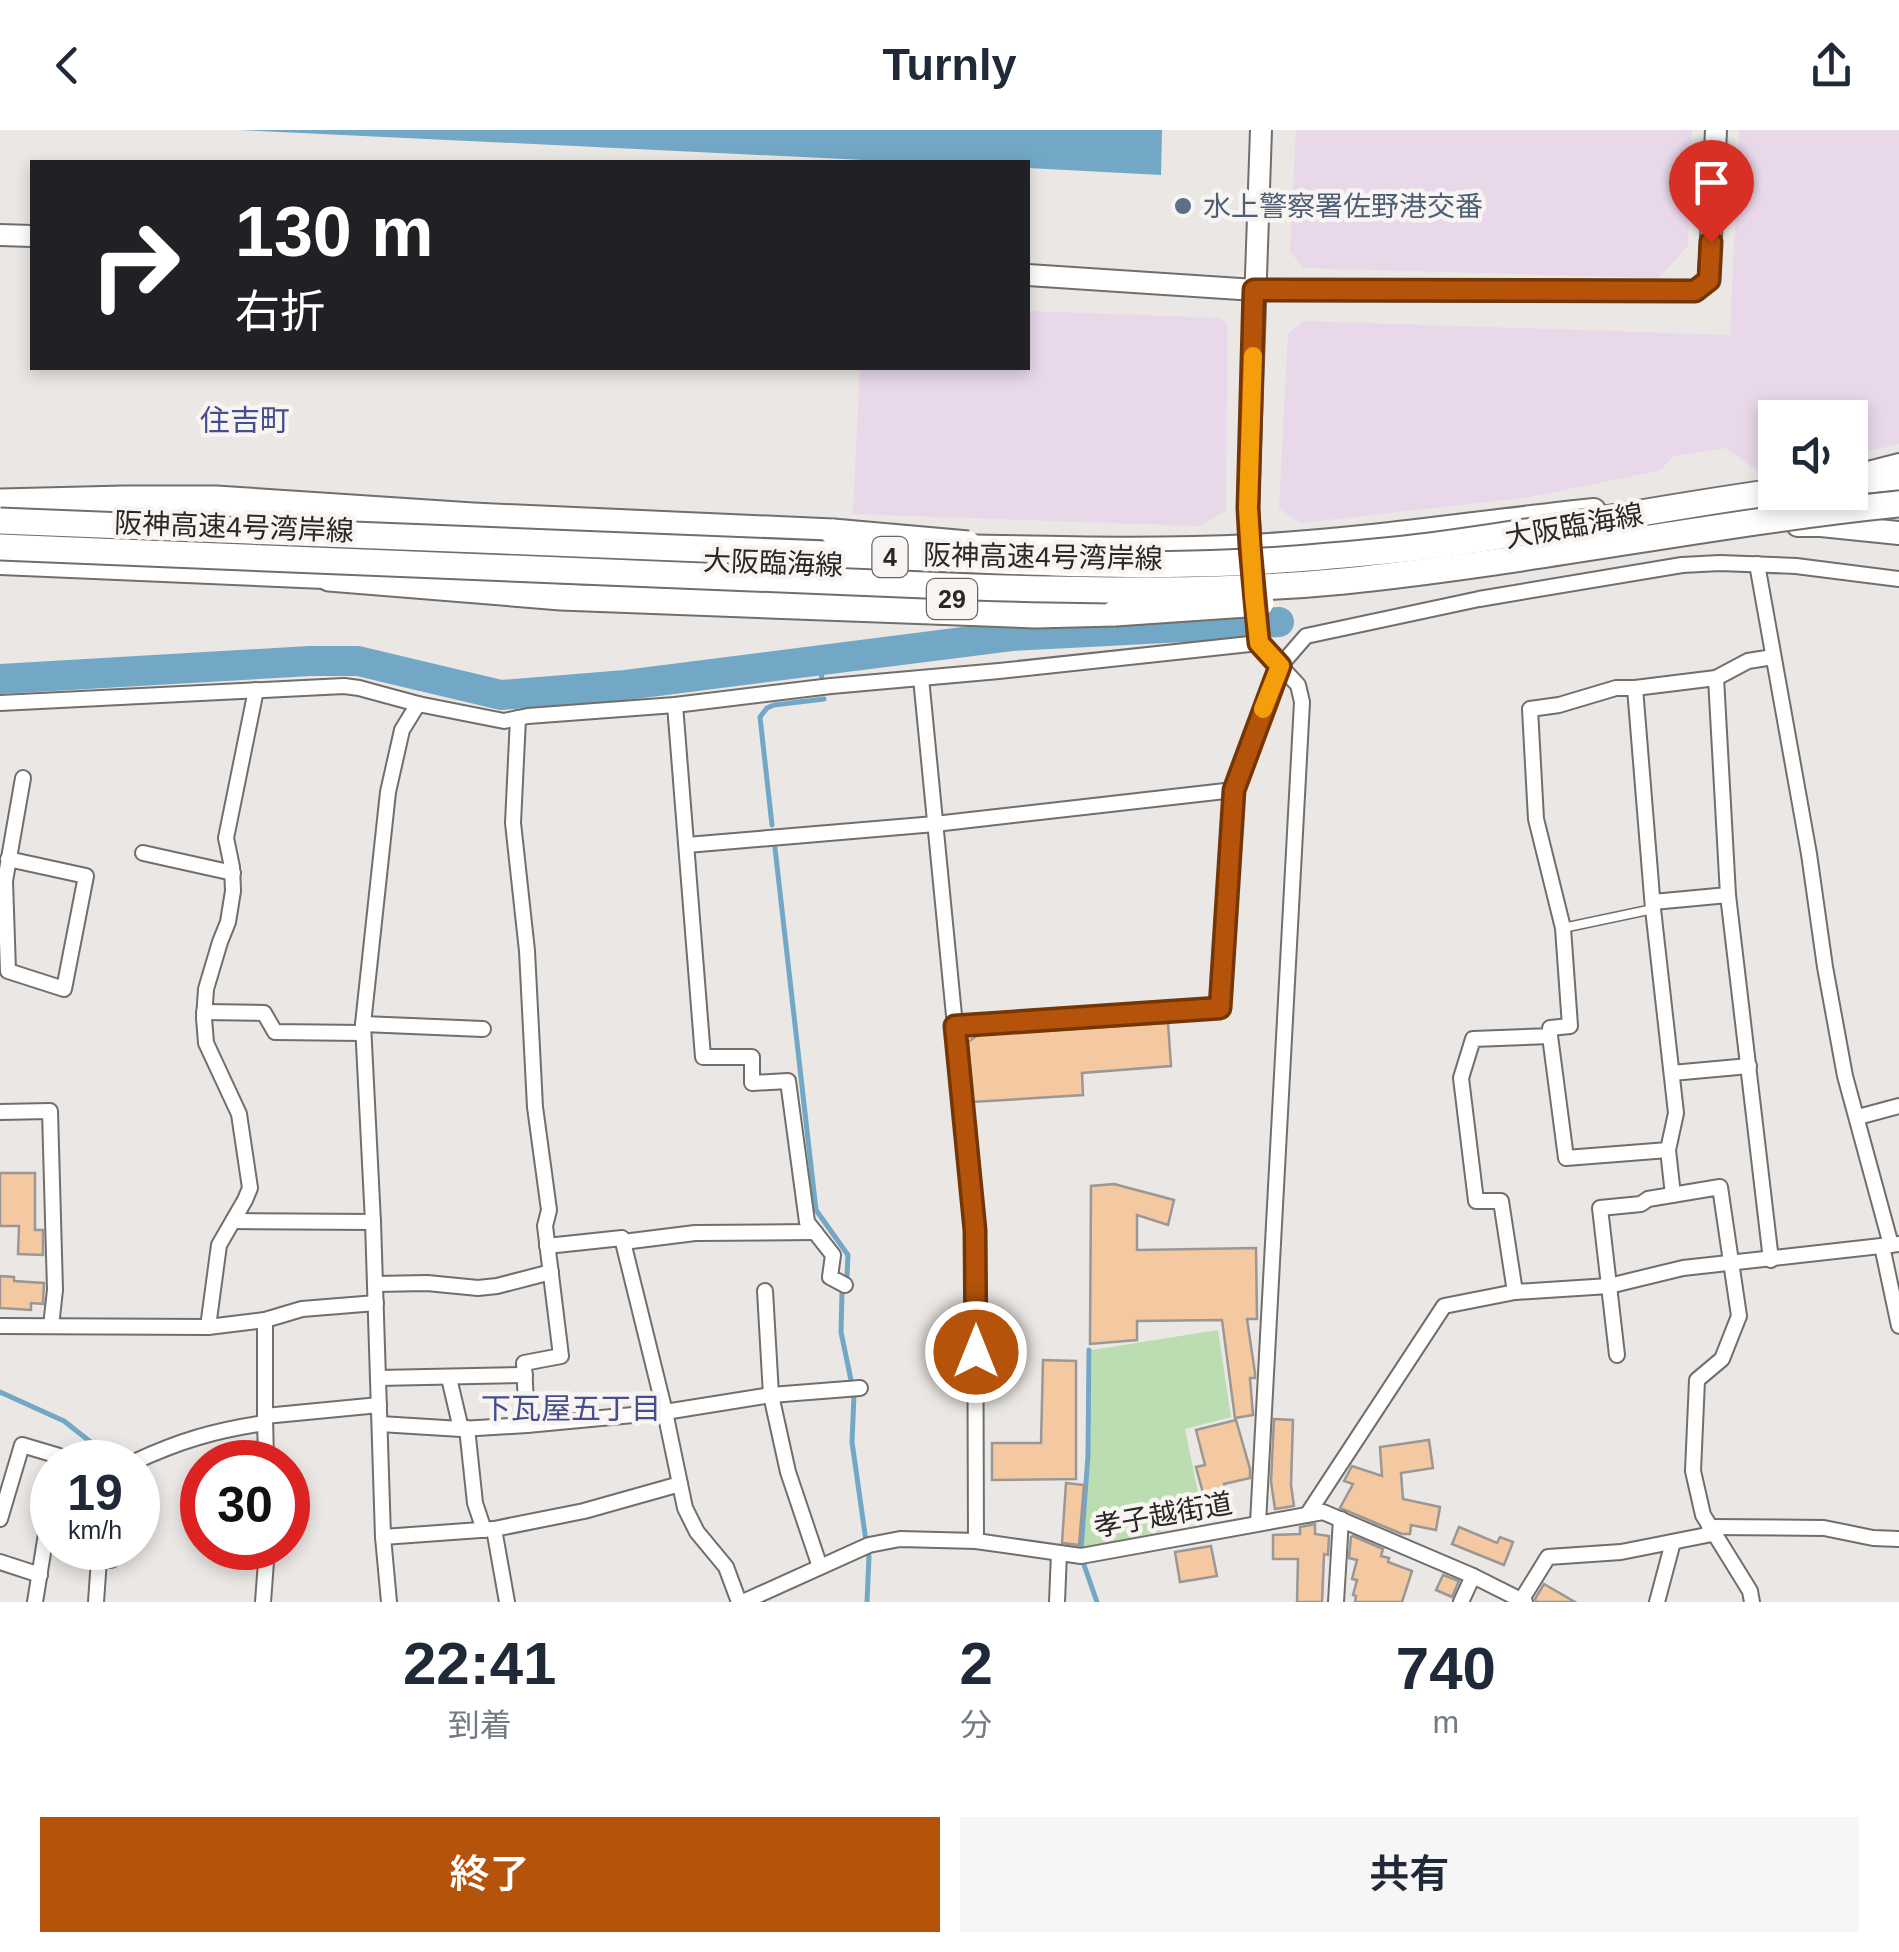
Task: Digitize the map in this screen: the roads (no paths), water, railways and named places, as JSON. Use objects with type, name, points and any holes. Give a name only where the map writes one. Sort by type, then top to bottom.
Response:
[{"type":"highway","points":[[1868,480],[1899,477]]},
{"type":"highway","name":"阪神高速4号湾岸線","points":[[0,520],[1120,565],[1261,562],[1410,548],[1758,496]]},
{"type":"highway","points":[[0,503],[216,499],[472,516],[834,532],[1038,550],[1141,554],[1410,548]]},
{"type":"highway","name":"阪神高速4号湾岸線","points":[[0,547],[1119,592],[1194,591],[1341,581],[1557,554],[1732,524],[1899,507]]},
{"type":"highway","points":[[329,578],[561,597],[1035,616],[1226,607],[1328,596],[1557,554]]},
{"type":"main road","name":"大阪臨海線","points":[[0,503],[464,528],[1099,549],[1250,546],[1758,496]]},
{"type":"main road","name":"大阪臨海線","points":[[1868,505],[1899,507]]},
{"type":"main road","name":"大阪臨海線","points":[[0,563],[329,578],[1077,602],[1254,597],[1421,584],[1727,530],[1820,525],[1899,533]]},
{"type":"street","points":[[1258,1523],[1302,702],[1298,685],[1259,643],[1250,546],[1254,290],[1262,130]]},
{"type":"street","points":[[1030,275],[1254,290],[1695,291],[1709,280],[1716,130]]},
{"type":"street","points":[[0,235],[30,236]]},
{"type":"street","points":[[1868,469],[1899,461]]},
{"type":"street","points":[[955,1026],[1220,1008],[1234,790],[1280,666],[1306,636],[1439,606],[1682,564],[1796,566],[1899,578]]},
{"type":"street","points":[[1757,564],[1809,854],[1828,986],[1845,1076],[1891,1245],[1899,1326]]},
{"type":"street","points":[[0,703],[344,686],[504,720],[1259,643]]},
{"type":"street","points":[[1668,1150],[1566,1158],[1550,1028],[1570,1026],[1562,928],[1536,819],[1530,709],[1616,688],[1716,678],[1748,661],[1773,658]]},
{"type":"street","points":[[921,678],[975,1230],[976,1541]]},
{"type":"street","points":[[1716,678],[1728,895],[1771,1260]]},
{"type":"street","points":[[1635,688],[1653,906],[1676,1113],[1668,1150],[1673,1194]]},
{"type":"street","points":[[208,1327],[219,1246],[250,1188],[239,1114],[206,1043],[204,1012],[206,989],[228,922],[233,891],[226,838],[256,690]]},
{"type":"street","points":[[389,1602],[383,1537],[363,1028],[388,792],[402,730],[418,704]]},
{"type":"street","points":[[675,705],[704,1057],[752,1057],[752,1083],[788,1081],[807,1222],[833,1256],[830,1277],[844,1286]]},
{"type":"street","points":[[518,718],[513,823],[527,951],[535,1107],[548,1210],[545,1226],[561,1356],[524,1362],[527,1425]]},
{"type":"street","points":[[8,859],[86,876],[64,989],[8,971],[3,928],[5,881],[8,859],[23,778]]},
{"type":"street","points":[[687,846],[935,824],[1234,790]]},
{"type":"street","points":[[143,853],[232,873]]},
{"type":"street","points":[[1653,906],[1728,895]]},
{"type":"street","points":[[204,1012],[264,1013],[275,1032],[482,1029]]},
{"type":"street","points":[[1515,1292],[1501,1201],[1476,1201],[1461,1078],[1473,1039],[1550,1036]]},
{"type":"street","points":[[1672,1073],[1749,1066]]},
{"type":"street","points":[[1858,1117],[1899,1106]]},
{"type":"street","points":[[0,1112],[50,1111],[55,1290],[51,1326]]},
{"type":"street","points":[[1617,1354],[1600,1208],[1641,1204],[1648,1198],[1720,1187],[1739,1316],[1722,1359],[1697,1380],[1693,1471],[1703,1516],[1750,1591],[1752,1602]]},
{"type":"street","points":[[233,1221],[373,1222]]},
{"type":"street","points":[[623,1242],[695,1233],[814,1232]]},
{"type":"street","points":[[547,1246],[622,1238],[686,1508],[697,1532],[726,1567],[741,1602]]},
{"type":"street","points":[[1308,1515],[1444,1306],[1515,1292],[1609,1286],[1683,1268],[1891,1245]]},
{"type":"street","points":[[375,1284],[478,1288],[551,1272]]},
{"type":"street","points":[[765,1291],[770,1395],[788,1472],[820,1567]]},
{"type":"street","points":[[0,1326],[208,1327],[265,1320],[302,1309],[376,1303]]},
{"type":"street","points":[[265,1320],[265,1440]]},
{"type":"street","points":[[378,1378],[525,1376]]},
{"type":"street","points":[[449,1378],[464,1428],[475,1503],[489,1529],[507,1602]]},
{"type":"street","points":[[380,1424],[464,1428],[527,1425],[860,1388]]},
{"type":"street","points":[[160,1450],[265,1419],[379,1405]]},
{"type":"street","points":[[0,1519],[22,1445],[30,1447]]},
{"type":"street","points":[[383,1537],[489,1529],[584,1512],[680,1484]]},
{"type":"street","name":"孝子越街道","points":[[741,1602],[868,1545],[900,1539],[976,1541],[1081,1556],[1324,1512],[1524,1600]]},
{"type":"street","points":[[1336,1602],[1342,1519]]},
{"type":"street","points":[[1524,1600],[1548,1557],[1621,1552],[1711,1530],[1824,1528],[1899,1539]]},
{"type":"street","points":[[1657,1602],[1673,1542]]},
{"type":"street","points":[[1057,1602],[1059,1553]]},
{"type":"street","points":[[0,1562],[40,1575]]},
{"type":"street","points":[[35,1602],[41,1570]]},
{"type":"street","points":[[96,1602],[98,1570]]},
{"type":"street","points":[[263,1602],[265,1570]]},
{"type":"street","points":[[1462,1602],[1473,1576]]},
{"type":"lane","points":[[1562,928],[1653,906]]},
{"type":"water","points":[[241,130],[1162,130],[1161,175],[1030,168],[1030,160],[864,160]]},
{"type":"waterway","points":[[0,679],[358,661],[501,695],[626,685],[1011,636],[1279,622]]},
{"type":"waterway","points":[[820,660],[822,680]]},
{"type":"waterway","points":[[772,825],[760,717],[774,705],[824,699]]},
{"type":"waterway","points":[[775,848],[816,1210],[848,1255],[847,1277]]},
{"type":"waterway","points":[[842,1292],[841,1332],[852,1385]]},
{"type":"waterway","points":[[1081,1550],[1088,1456],[1089,1350]]},
{"type":"waterway","points":[[0,1392],[64,1421],[88,1440]]},
{"type":"waterway","points":[[854,1395],[852,1442],[866,1541]]},
{"type":"waterway","points":[[867,1602],[869,1556]]},
{"type":"waterway","points":[[1083,1562],[1097,1602]]},
{"type":"place","name":"水上警察署佐野港交番","points":[[1183,206]]},
{"type":"district","name":"住吉町","points":[[245,420]]},
{"type":"district","name":"下瓦屋五丁目","points":[[571,1408]]}]
